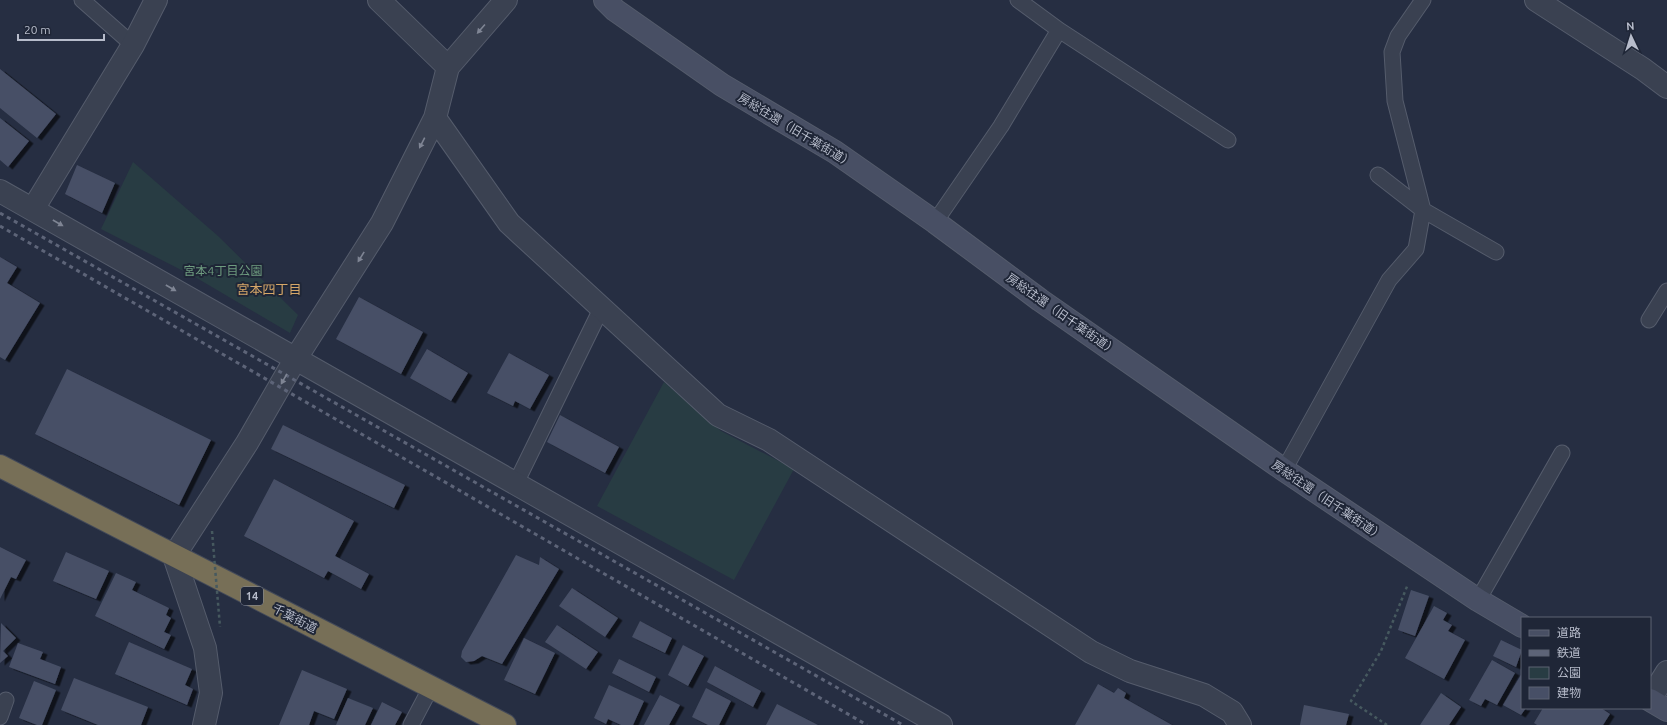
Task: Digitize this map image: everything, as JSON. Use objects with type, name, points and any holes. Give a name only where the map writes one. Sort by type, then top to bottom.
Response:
[{"type":"highway","name":"千葉街道","points":[[0,466],[505,725]]},
{"type":"street","points":[[33,209],[133,45],[156,0]]},
{"type":"street","points":[[379,0],[448,67]]},
{"type":"street","points":[[204,725],[211,693],[205,648],[174,556],[247,443],[296,358],[382,223],[435,118],[448,67],[506,0]]},
{"type":"street","points":[[1541,1],[1667,87]]},
{"type":"street","name":"房総往還（旧千葉街道）","points":[[614,3],[722,85],[835,152],[935,222],[1040,300],[1284,470],[1478,600],[1521,625]]},
{"type":"street","points":[[435,118],[510,222],[718,415],[769,440],[1091,652],[1130,671],[1204,695],[1232,712],[1240,725]]},
{"type":"street","points":[[0,191],[941,725]]},
{"type":"street","points":[[1651,697],[1667,672]]},
{"type":"street","points":[[1651,700],[1667,710]]},
{"type":"lane","points":[[82,0],[133,45]]},
{"type":"lane","points":[[1018,0],[1059,30],[1228,140]]},
{"type":"lane","points":[[1284,470],[1388,280],[1416,249],[1423,210],[1395,101],[1392,52],[1398,36],[1423,0]]},
{"type":"lane","points":[[935,222],[1001,126],[1059,30]]},
{"type":"lane","points":[[1378,175],[1423,210],[1496,252]]},
{"type":"lane","points":[[1649,320],[1667,291]]},
{"type":"lane","points":[[516,483],[602,308]]},
{"type":"lane","points":[[1478,600],[1562,453]]},
{"type":"lane","points":[[411,725],[431,687]]},
{"type":"lane","points":[[0,717],[6,700]]},
{"type":"path","points":[[212,531],[220,626]]},
{"type":"path","points":[[1387,725],[1351,701],[1381,650],[1410,580]]},
{"type":"green space","name":"宮本4丁目公園","points":[[133,162],[218,236],[298,315],[290,333],[195,277],[101,229]]},
{"type":"green space","points":[[664,382],[721,431],[794,469],[734,580],[597,506]]},
{"type":"building","points":[[0,69],[56,114],[37,138],[0,108]]},
{"type":"building","points":[[0,118],[29,141],[8,167],[0,160]]},
{"type":"building","points":[[77,165],[115,183],[102,213],[65,194]]},
{"type":"building","points":[[0,257],[17,267],[7,283],[40,303],[5,360],[0,357]]},
{"type":"building","points":[[359,297],[423,332],[401,374],[336,339]]},
{"type":"building","points":[[427,349],[468,373],[451,401],[410,378]]},
{"type":"building","points":[[509,353],[549,375],[530,409],[515,401],[513,406],[487,393]]},
{"type":"building","points":[[67,369],[211,440],[179,505],[35,434]]},
{"type":"building","points":[[560,415],[619,447],[605,473],[547,442]]},
{"type":"building","points":[[283,425],[405,485],[394,508],[271,449]]},
{"type":"building","points":[[274,479],[354,521],[335,556],[369,574],[361,589],[328,571],[324,578],[244,536]]},
{"type":"building","points":[[0,547],[26,560],[16,579],[11,577],[0,599]]},
{"type":"building","points":[[66,552],[109,571],[96,599],[53,581]]},
{"type":"building","points":[[516,555],[539,565],[540,557],[559,569],[502,664],[482,656],[474,661],[466,662],[461,657],[462,651]]},
{"type":"building","points":[[116,573],[136,582],[132,590],[169,608],[166,615],[171,618],[164,632],[171,635],[164,649],[95,616]]},
{"type":"building","points":[[572,588],[618,618],[605,637],[559,606]]},
{"type":"building","points":[[1411,590],[1429,596],[1415,636],[1398,630]]},
{"type":"building","points":[[1434,606],[1447,613],[1443,620],[1452,625],[1448,631],[1465,640],[1444,679],[1405,658]]},
{"type":"building","points":[[640,621],[672,638],[665,653],[632,637]]},
{"type":"building","points":[[1,623],[16,638],[3,651],[8,656],[0,663]]},
{"type":"building","points":[[557,625],[598,652],[586,669],[545,642]]},
{"type":"building","points":[[524,638],[555,653],[535,694],[504,680]]},
{"type":"building","points":[[1501,640],[1521,650],[1516,667],[1493,656]]},
{"type":"building","points":[[129,642],[192,669],[185,685],[193,689],[187,705],[115,674]]},
{"type":"building","points":[[18,643],[43,652],[40,659],[61,667],[55,684],[9,667]]},
{"type":"building","points":[[683,645],[704,656],[688,686],[668,675]]},
{"type":"building","points":[[619,659],[656,677],[649,692],[612,673]]},
{"type":"building","points":[[1492,660],[1515,673],[1497,705],[1485,699],[1481,706],[1469,700]]},
{"type":"building","points":[[715,666],[761,691],[753,707],[707,682]]},
{"type":"building","points":[[302,670],[347,689],[334,719],[314,711],[309,725],[279,725]]},
{"type":"building","points":[[1521,675],[1521,709],[1525,709],[1521,715],[1503,705]]},
{"type":"building","points":[[74,678],[148,707],[141,725],[98,725],[61,710]]},
{"type":"building","points":[[34,681],[56,690],[42,725],[37,725],[19,718]]},
{"type":"building","points":[[1098,684],[1114,693],[1118,688],[1126,693],[1124,698],[1172,725],[1075,725]]},
{"type":"building","points":[[609,685],[644,701],[633,725],[621,725],[608,719],[606,724],[594,718]]},
{"type":"building","points":[[706,688],[731,701],[719,725],[708,725],[692,717]]},
{"type":"building","points":[[1441,693],[1461,707],[1449,725],[1420,725]]},
{"type":"building","points":[[660,695],[680,705],[669,725],[644,725]]},
{"type":"building","points":[[348,698],[373,708],[365,725],[336,725]]},
{"type":"building","points":[[382,702],[402,712],[395,725],[371,725]]},
{"type":"building","points":[[777,704],[818,725],[766,725]]},
{"type":"building","points":[[1304,705],[1349,714],[1346,725],[1300,725]]},
{"type":"building","points":[[1542,709],[1602,709],[1610,714],[1603,725],[1537,725],[1534,723]]},
{"type":"railway","points":[[0,213],[903,725]]},
{"type":"railway","points":[[0,226],[867,725]]},
{"type":"district","name":"宮本四丁目","points":[[269,289]]}]
